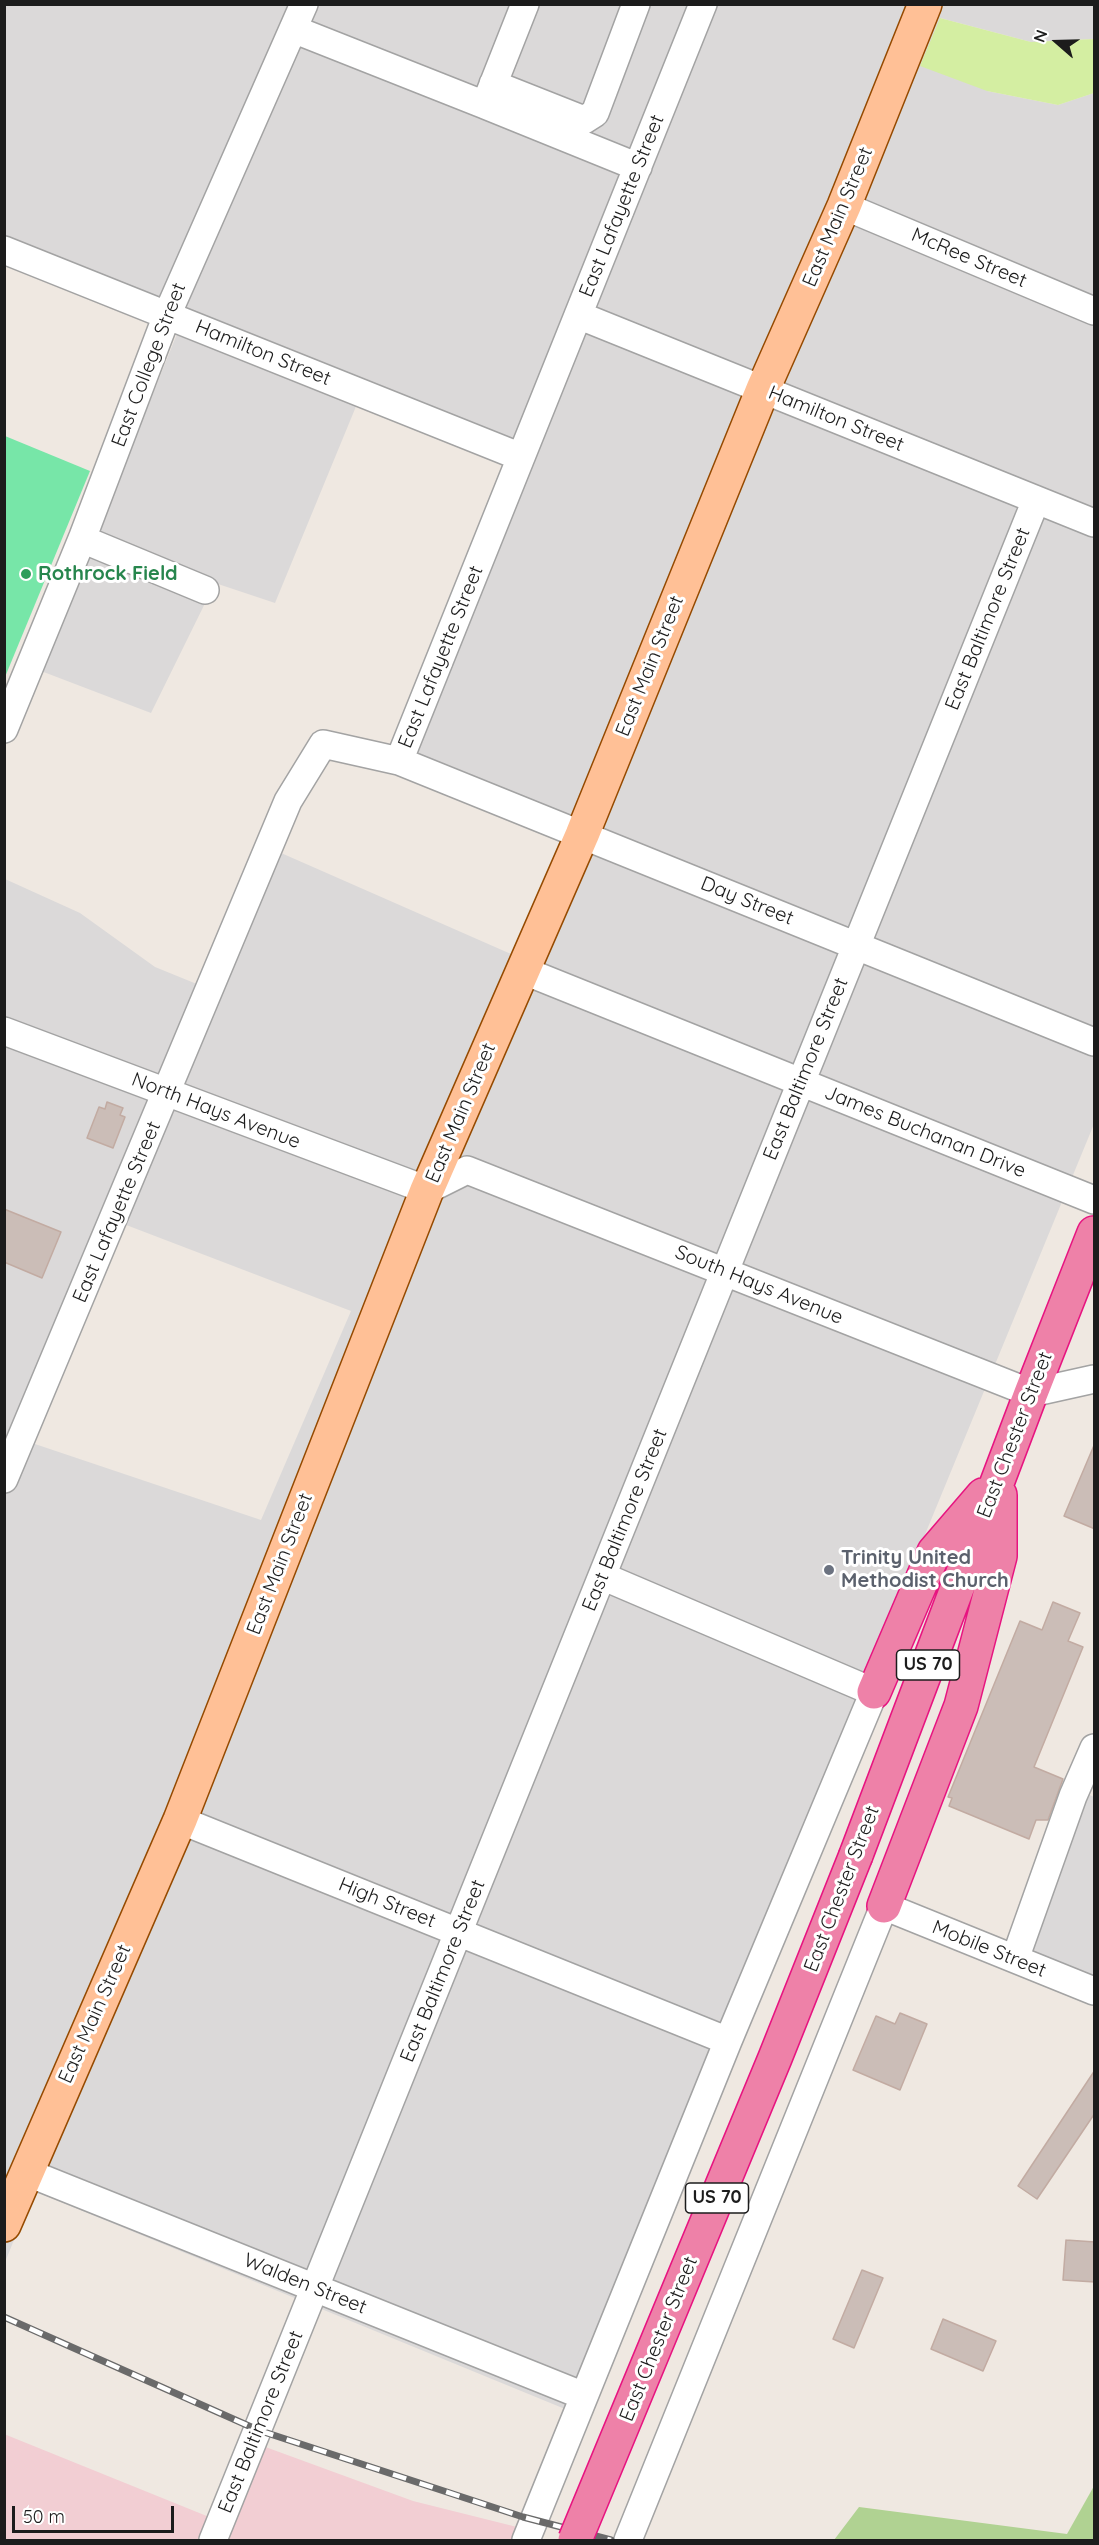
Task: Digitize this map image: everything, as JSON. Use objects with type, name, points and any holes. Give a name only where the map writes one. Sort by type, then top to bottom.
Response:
[{"type":"highway","name":"East Chester Street","points":[[575,2541],[775,2058],[856,1855],[1030,1393],[1095,1233]]},
{"type":"highway","points":[[874,1692],[934,1552],[1000,1475]]},
{"type":"highway","points":[[884,1906],[962,1706],[1000,1556],[1000,1475]]},
{"type":"main road","name":"East Main Street","points":[[4,2225],[180,1820],[428,1190],[582,835],[763,390],[844,206],[925,4]]},
{"type":"street","name":"East College Street","points":[[4,729],[82,538],[167,315],[304,4]]},
{"type":"street","points":[[489,95],[525,4]]},
{"type":"street","points":[[293,29],[489,95],[584,120],[595,113],[636,4]]},
{"type":"street","name":"East Lafayette Street","points":[[7,1465],[167,1093],[288,801],[323,744],[399,761],[702,5]]},
{"type":"street","points":[[489,95],[638,167]]},
{"type":"street","name":"McRee Street","points":[[844,206],[1095,311]]},
{"type":"street","name":"Hamilton Street","points":[[4,250],[521,457]]},
{"type":"street","name":"Hamilton Street","points":[[578,315],[1095,524]]},
{"type":"street","name":"East Baltimore Street","points":[[213,2541],[1036,500]]},
{"type":"street","points":[[82,538],[205,590]]},
{"type":"street","name":"Day Street","points":[[399,761],[1095,1042]]},
{"type":"street","name":"James Buchanan Drive","points":[[522,970],[1095,1200]]},
{"type":"street","name":"North Hays Avenue","points":[[4,1031],[428,1190]]},
{"type":"street","name":"South Hays Avenue","points":[[428,1190],[467,1170],[1030,1393]]},
{"type":"street","points":[[1030,1393],[1095,1379]]},
{"type":"street","points":[[526,2541],[728,2041],[874,1692],[602,1575]]},
{"type":"street","points":[[1015,1959],[1073,1796],[1095,1748]]},
{"type":"street","name":"High Street","points":[[180,1820],[728,2041]]},
{"type":"street","points":[[628,2541],[884,1906]]},
{"type":"street","name":"Mobile Street","points":[[884,1906],[1095,1991]]},
{"type":"street","name":"Walden Street","points":[[26,2172],[584,2396]]},
{"type":"shaded area","points":[[5,5],[1094,5],[1094,39],[1031,42],[940,18],[987,91],[1058,105],[1094,93],[1094,1124],[565,2409],[34,2191],[5,2262],[5,879],[80,913],[155,967],[214,991],[272,849],[536,965],[588,846],[407,776],[530,471],[357,404],[275,603],[215,583],[151,713],[41,671],[177,334],[5,266]],"holes":[[[121,1223],[351,1311],[261,1520],[29,1442]]]},
{"type":"shaded area","points":[[1083,1792],[1094,1797],[1094,1978],[1026,1949]]},
{"type":"shaded area","points":[[4,2434],[229,2525],[260,2445],[413,2501],[521,2528],[516,2540],[5,2540]]},
{"type":"green space","points":[[940,18],[1031,42],[1094,39],[1094,93],[1058,105],[987,91],[920,66]]},
{"type":"green space","name":"Rothrock Field","points":[[4,436],[90,471],[5,677]]},
{"type":"green space","points":[[1094,2486],[1094,2540],[834,2540],[859,2507],[1067,2534]]},
{"type":"building","points":[[107,1102],[123,1108],[120,1115],[125,1117],[113,1148],[87,1138],[99,1107],[105,1109]]},
{"type":"building","points":[[4,1209],[61,1232],[42,1278],[4,1262]]},
{"type":"building","points":[[1095,1443],[1095,1529],[1064,1516]]},
{"type":"building","points":[[1053,1602],[1080,1613],[1068,1641],[1083,1647],[1034,1767],[1063,1779],[1048,1820],[1036,1820],[1029,1839],[949,1806],[952,1798],[948,1797],[1020,1621],[1042,1630]]},
{"type":"building","points":[[900,2013],[927,2024],[900,2090],[853,2070],[876,2016],[895,2024]]},
{"type":"building","points":[[1095,2070],[1095,2113],[1037,2199],[1018,2186]]},
{"type":"building","points":[[1066,2240],[1095,2242],[1095,2282],[1063,2280]]},
{"type":"building","points":[[862,2270],[883,2278],[854,2348],[833,2339]]},
{"type":"building","points":[[943,2319],[996,2341],[983,2371],[931,2349]]},
{"type":"railway","points":[[4,2317],[258,2430],[523,2517],[611,2540]]},
{"type":"place","name":"Rothrock Field","points":[[26,574]]},
{"type":"place","name":"Trinity United Methodist Church","points":[[829,1570]]}]
